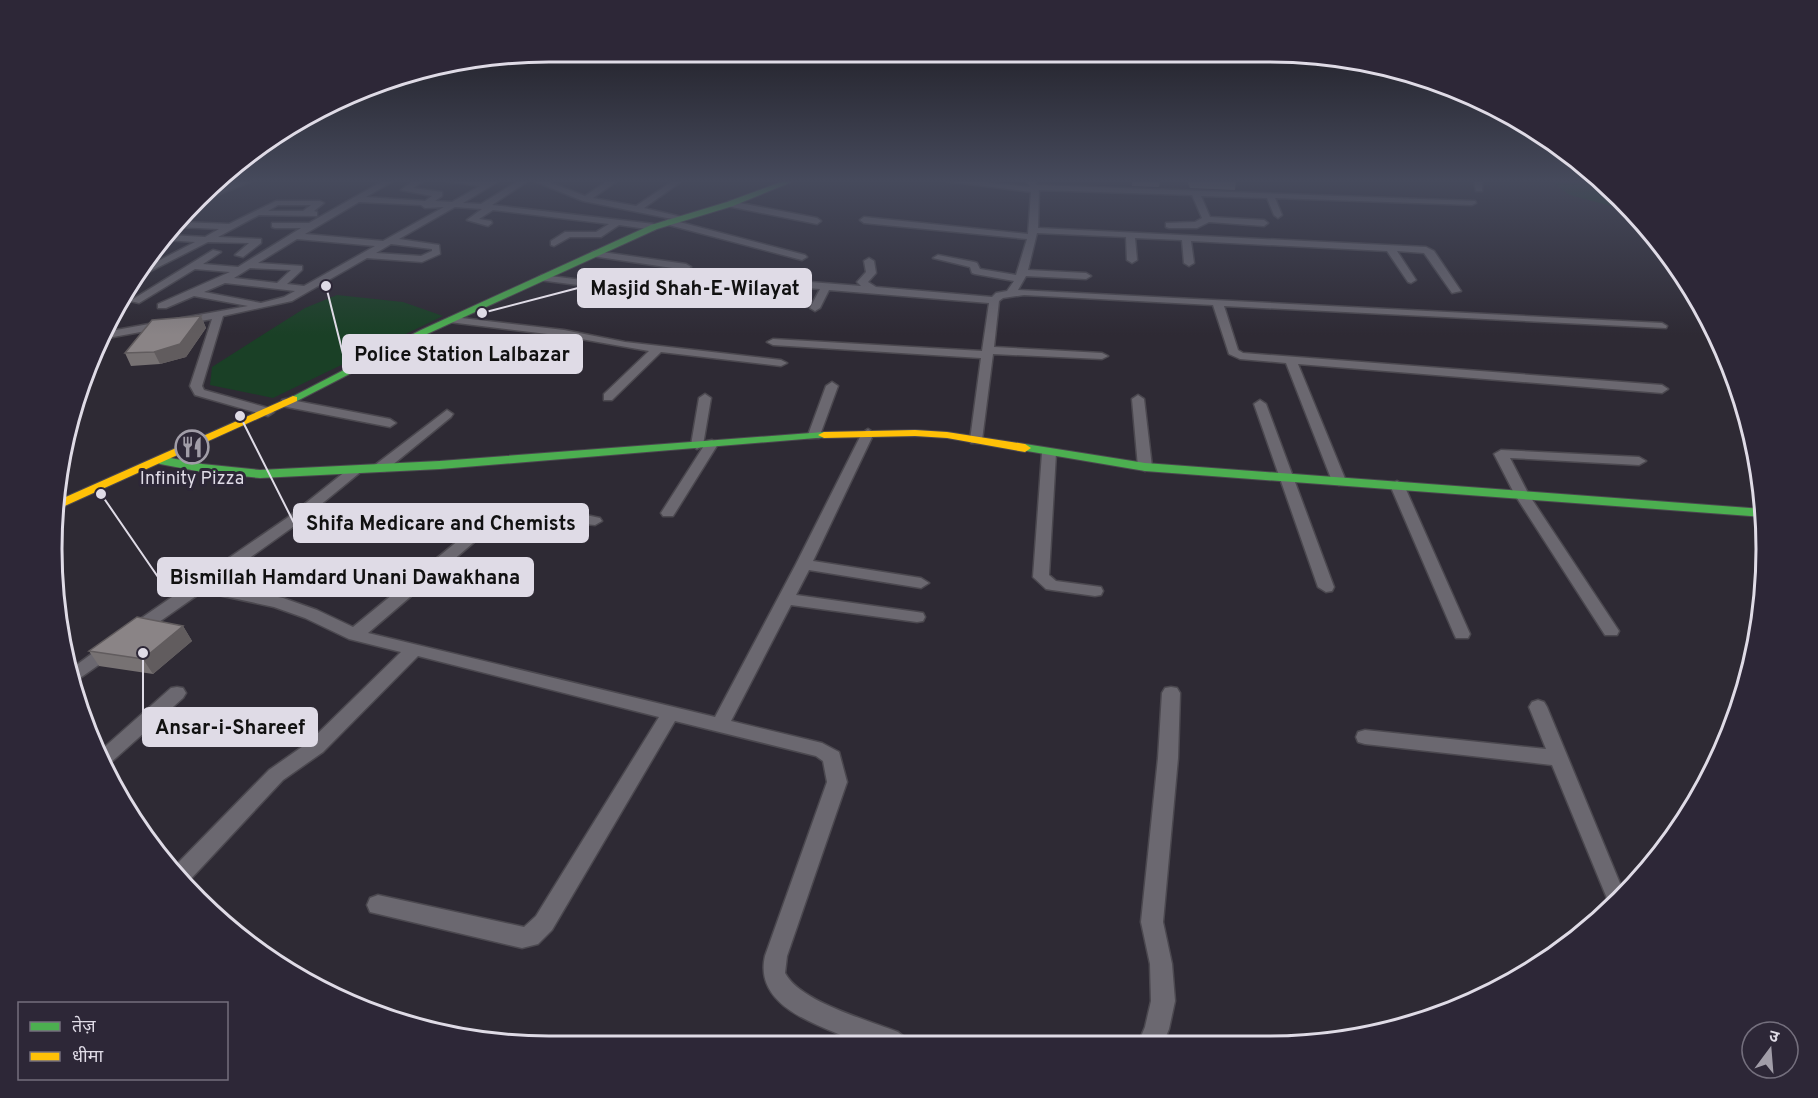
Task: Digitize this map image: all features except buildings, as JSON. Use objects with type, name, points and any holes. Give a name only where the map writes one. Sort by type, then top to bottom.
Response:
[{"type":"street","points":[[150,269],[223,232]]},
{"type":"street","points":[[162,306],[224,280],[260,256],[303,232]]},
{"type":"street","points":[[111,335],[267,305],[308,289],[408,232]]},
{"type":"street","points":[[554,243],[568,234],[598,235],[602,232]]},
{"type":"street","points":[[64,502],[268,412],[397,345],[643,232]]},
{"type":"street","points":[[717,232],[801,257]]},
{"type":"street","points":[[1003,232],[1130,234],[1428,251],[1456,291]]},
{"type":"street","points":[[1011,293],[1022,276],[1032,233]]},
{"type":"street","points":[[1130,234],[1132,260]]},
{"type":"street","points":[[135,300],[194,266],[258,241],[175,236]]},
{"type":"street","points":[[297,236],[433,246],[436,247],[437,252],[422,259],[368,255]]},
{"type":"street","points":[[1186,237],[1189,263]]},
{"type":"street","points":[[1390,248],[1411,280]]},
{"type":"street","points":[[188,250],[260,256]]},
{"type":"street","points":[[595,254],[686,267]]},
{"type":"street","points":[[938,258],[972,264],[978,272],[1022,276],[1086,276]]},
{"type":"street","points":[[869,261],[871,273],[862,282],[873,290]]},
{"type":"street","points":[[194,266],[300,268],[279,286]]},
{"type":"street","points":[[542,278],[656,292]]},
{"type":"street","points":[[224,280],[308,289]]},
{"type":"street","points":[[142,281],[163,283]]},
{"type":"street","points":[[772,282],[994,300],[1011,293],[1662,326]]},
{"type":"street","points":[[815,308],[826,286]]},
{"type":"street","points":[[192,293],[267,305]]},
{"type":"street","points":[[130,300],[158,303],[162,306],[165,324]]},
{"type":"street","points":[[976,440],[994,300]]},
{"type":"street","points":[[1218,304],[1236,355],[1662,388]]},
{"type":"street","points":[[218,315],[196,386],[199,392],[268,412]]},
{"type":"street","points":[[453,320],[564,333],[611,343],[781,363]]},
{"type":"street","points":[[772,342],[1102,356]]},
{"type":"street","points":[[608,397],[658,349]]},
{"type":"street","points":[[1291,361],[1339,481]]},
{"type":"street","points":[[814,435],[832,386]]},
{"type":"street","points":[[697,445],[705,398]]},
{"type":"street","points":[[1138,399],[1145,466]]},
{"type":"street","points":[[286,403],[390,423]]},
{"type":"street","points":[[1260,404],[1326,587]]},
{"type":"street","points":[[380,468],[447,414]]},
{"type":"street","points":[[720,726],[804,564],[868,433]]},
{"type":"street","points":[[160,460],[202,468],[260,474],[356,470],[814,435],[915,433],[1145,466],[1755,512]]},
{"type":"street","points":[[668,513],[712,444]]},
{"type":"street","points":[[1049,453],[1041,578],[1052,585],[1095,591]]},
{"type":"street","points":[[1611,631],[1522,495],[1501,454],[1639,461]]},
{"type":"street","points":[[78,673],[292,521],[356,470]]},
{"type":"street","points":[[1396,485],[1462,634]]},
{"type":"street","points":[[355,635],[475,534],[493,523],[529,516],[595,521]]},
{"type":"street","points":[[804,564],[921,583]]},
{"type":"street","points":[[194,589],[209,588],[286,605],[355,635],[822,750],[832,757],[837,782],[776,956],[773,975],[781,988],[800,1003],[828,1019],[875,1036]]},
{"type":"street","points":[[785,599],[917,617]]},
{"type":"street","points":[[183,871],[276,775],[316,747],[415,649]]},
{"type":"street","points":[[108,756],[177,693]]},
{"type":"street","points":[[1154,1036],[1163,1001],[1161,964],[1152,922],[1168,758],[1171,693]]},
{"type":"street","points":[[1538,706],[1614,894]]},
{"type":"street","points":[[378,904],[522,938],[530,937],[544,923],[670,714]]},
{"type":"street","points":[[1365,737],[1558,758]]},
{"type":"green space","points":[[337,295],[403,302],[443,316],[273,398],[210,385],[212,367],[305,308]]},
{"type":"traffic: fast","points":[[293,399],[424,332],[643,232]]},
{"type":"traffic: fast","points":[[160,460],[202,468],[260,474],[440,465],[824,435]]},
{"type":"traffic: fast","points":[[1025,448],[1145,467],[1755,512]]},
{"type":"traffic: slow","points":[[64,502],[293,399]]},
{"type":"traffic: slow","points":[[824,435],[915,433],[947,435],[1025,448]]},
{"type":"place","name":"Police Station Lalbazar","points":[[326,286]]},
{"type":"place","name":"Masjid Shah-E-Wilayat","points":[[482,313]]},
{"type":"place","name":"Shifa Medicare and Chemists","points":[[240,416]]},
{"type":"place","name":"Infinity Pizza","points":[[192,447]]},
{"type":"place","name":"Bismillah Hamdard Unani Dawakhana","points":[[101,494]]},
{"type":"place","name":"Ansar-i-Shareef","points":[[143,653]]}]
